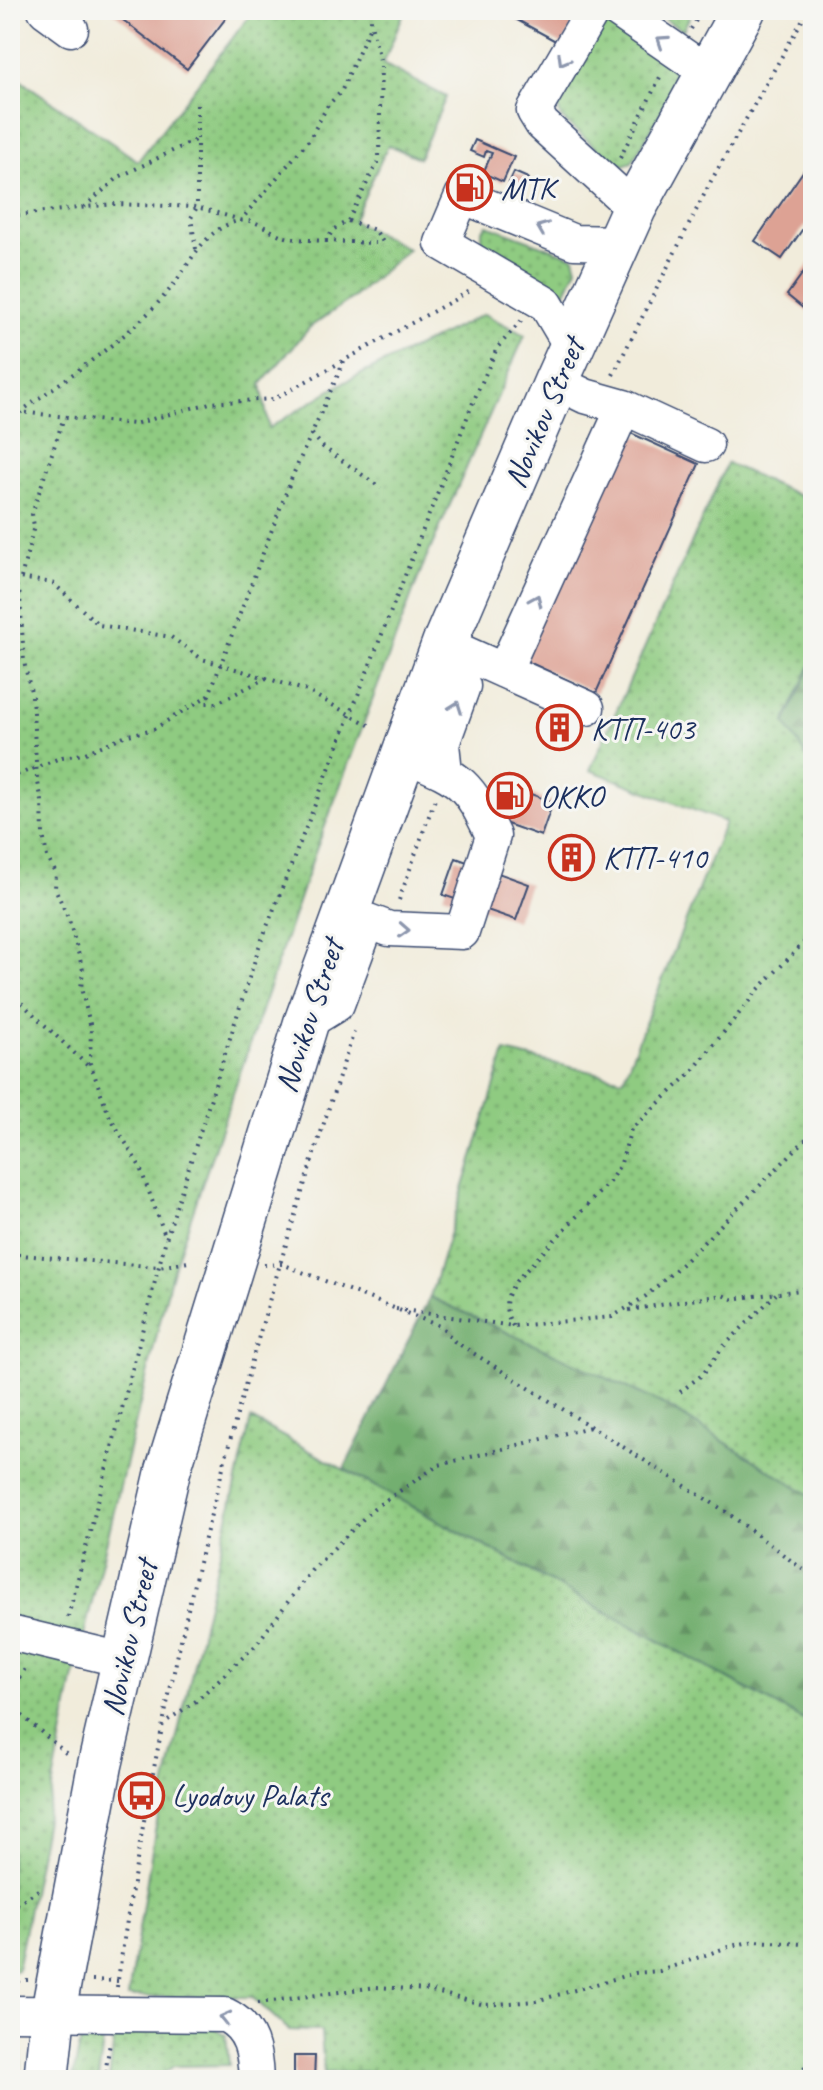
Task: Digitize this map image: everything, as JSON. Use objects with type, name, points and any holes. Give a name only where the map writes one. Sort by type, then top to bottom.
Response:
[{"type":"main road","name":"Novikov Street","points":[[46,2080],[60,1988],[123,1660],[168,1471],[306,1023],[367,920],[403,754],[444,644],[626,226],[692,61],[743,10]]},
{"type":"street","points":[[593,10],[534,111],[626,226],[574,242],[462,196],[442,243],[546,304],[564,365],[612,404],[706,445]]},
{"type":"street","points":[[617,10],[692,61]]},
{"type":"street","points":[[504,671],[612,404]]},
{"type":"street","points":[[444,644],[587,708]]},
{"type":"street","points":[[444,644],[463,686],[442,744],[445,772]]},
{"type":"street","points":[[367,920],[462,932],[493,836],[472,792],[445,772],[403,754]]},
{"type":"street","points":[[10,1633],[123,1660]]},
{"type":"street","points":[[10,2013],[60,1988],[225,2015],[240,2022],[255,2052],[256,2080]]},
{"type":"path","points":[[326,241],[334,229],[348,221],[379,159],[382,138],[381,64],[371,24],[371,10]]},
{"type":"path","points":[[618,164],[662,71],[692,61],[702,10]]},
{"type":"path","points":[[612,404],[711,181],[808,10]]},
{"type":"path","points":[[10,425],[23,410],[132,328],[174,284],[196,249],[221,228],[241,220],[309,140],[328,105],[341,92],[371,24]]},
{"type":"path","points":[[196,249],[191,218],[197,207],[197,100]]},
{"type":"path","points":[[82,209],[119,177],[197,139]]},
{"type":"path","points":[[10,216],[113,204],[197,207],[259,224],[287,238],[375,243]]},
{"type":"path","points":[[348,221],[375,230],[383,242]]},
{"type":"path","points":[[10,411],[134,424],[210,403],[274,399],[457,295],[477,288]]},
{"type":"path","points":[[10,1691],[21,1673],[64,1629],[166,1239],[259,947],[474,400],[497,348],[521,321]]},
{"type":"path","points":[[10,778],[22,770],[37,768],[62,757],[83,754],[124,736],[154,729],[209,695],[312,434],[345,359]]},
{"type":"path","points":[[21,578],[34,526],[32,514],[64,417]]},
{"type":"path","points":[[312,434],[323,447],[381,488]]},
{"type":"path","points":[[10,571],[20,595],[47,857],[56,873],[55,888],[69,920],[83,970],[81,988],[91,1028],[92,1069],[109,1115],[139,1165],[166,1239]]},
{"type":"path","points":[[13,577],[53,583],[99,625],[171,637],[192,653],[220,665],[307,691],[369,725]]},
{"type":"path","points":[[198,703],[217,703],[266,678]]},
{"type":"path","points":[[367,920],[445,772]]},
{"type":"path","points":[[513,1326],[505,1313],[506,1297],[516,1281],[610,1181],[621,1163],[631,1129],[690,1074],[758,990],[813,933]]},
{"type":"path","points":[[10,992],[92,1069]]},
{"type":"path","points":[[116,1995],[147,1806],[197,1578],[282,1264],[359,1017]]},
{"type":"path","points":[[390,1309],[513,1326],[612,1317],[626,1310],[728,1220],[813,1132]]},
{"type":"path","points":[[10,1254],[159,1267],[188,1262]]},
{"type":"path","points":[[262,1265],[282,1264],[442,1327],[454,1341],[725,1511],[813,1577]]},
{"type":"path","points":[[626,1310],[648,1310],[722,1295],[732,1299],[813,1285]]},
{"type":"path","points":[[680,1392],[703,1374],[722,1348],[778,1292]]},
{"type":"path","points":[[166,1722],[196,1701],[255,1646],[311,1571],[374,1508],[439,1465],[590,1427]]},
{"type":"path","points":[[10,1705],[68,1755]]},
{"type":"path","points":[[10,1909],[41,1888]]},
{"type":"path","points":[[225,2015],[269,1999],[285,2002],[298,1995],[376,1987],[428,1990],[485,2005],[536,2001],[635,1973],[660,1971],[731,1946],[755,1941],[802,1944],[813,1939]]},
{"type":"path","points":[[10,1981],[60,1988],[118,1981]]},
{"type":"path","points":[[104,2080],[110,2037]]},
{"type":"path","points":[[793,2080],[813,2058]]},
{"type":"green space","points":[[254,10],[405,10],[383,64],[446,97],[419,158],[388,145],[353,221],[408,249],[354,297],[310,327],[261,384],[269,428],[341,384],[484,314],[525,335],[422,568],[313,858],[171,1276],[73,1680],[17,1970],[10,1971],[10,73],[138,161]]},
{"type":"green space","points":[[660,10],[693,10],[683,30],[667,21]]},
{"type":"green space","points":[[607,18],[673,60],[674,73],[667,99],[632,162],[624,165],[611,160],[561,118],[557,103]]},
{"type":"green space","points":[[487,225],[574,257],[577,268],[563,298],[482,247],[482,230]]},
{"type":"green space","points":[[727,463],[813,502],[813,661],[785,722],[813,767],[813,1497],[665,1405],[430,1297],[505,1052],[623,1079],[725,822],[590,770]]},
{"type":"green space","points":[[813,661],[813,767],[785,723]]},
{"type":"green space","points":[[430,1297],[665,1405],[813,1497],[813,1725],[344,1469]]},
{"type":"green space","points":[[251,1419],[813,1725],[813,2080],[372,2080],[371,2071],[324,2073],[321,2031],[289,2030],[252,1997],[128,1997],[155,1831]]},
{"type":"green space","points":[[206,2022],[226,2035],[229,2065],[174,2066],[165,2072],[164,2080],[109,2080],[116,2023]]},
{"type":"green space","points":[[100,2027],[105,2027],[98,2080],[72,2080],[81,2041]]},
{"type":"green space","points":[[10,2041],[21,2052],[21,2080],[10,2080]]},
{"type":"building","points":[[110,10],[232,10],[187,69]]},
{"type":"building","points":[[499,10],[580,10],[563,45]]},
{"type":"building","points":[[475,140],[514,157],[503,182],[483,173],[492,153],[486,151],[484,157],[470,151]]},
{"type":"building","points":[[813,157],[813,214],[782,259],[755,241]]},
{"type":"building","points":[[514,172],[528,178],[523,190],[509,183]]},
{"type":"building","points":[[813,259],[813,307],[809,313],[787,295]]},
{"type":"building","points":[[624,430],[699,464],[596,693],[522,659]]},
{"type":"building","name":"КТП-403","points":[[559,721],[565,724],[561,735],[555,733]]},
{"type":"building","points":[[503,784],[553,802],[541,836],[490,818]]},
{"type":"building","name":"КТП-410","points":[[572,851],[577,853],[573,863],[568,861]]},
{"type":"building","points":[[456,858],[529,884],[516,920],[443,895]]},
{"type":"building","points":[[294,2056],[315,2056],[314,2080],[294,2080]]},
{"type":"place","name":"МТК","points":[[470,188]]},
{"type":"place","name":"КТП-403","points":[[560,728]]},
{"type":"place","name":"OKKO","points":[[509,796]]},
{"type":"place","name":"КТП-410","points":[[572,857]]},
{"type":"place","name":"Lyodovy Palats","points":[[141,1795]]}]
